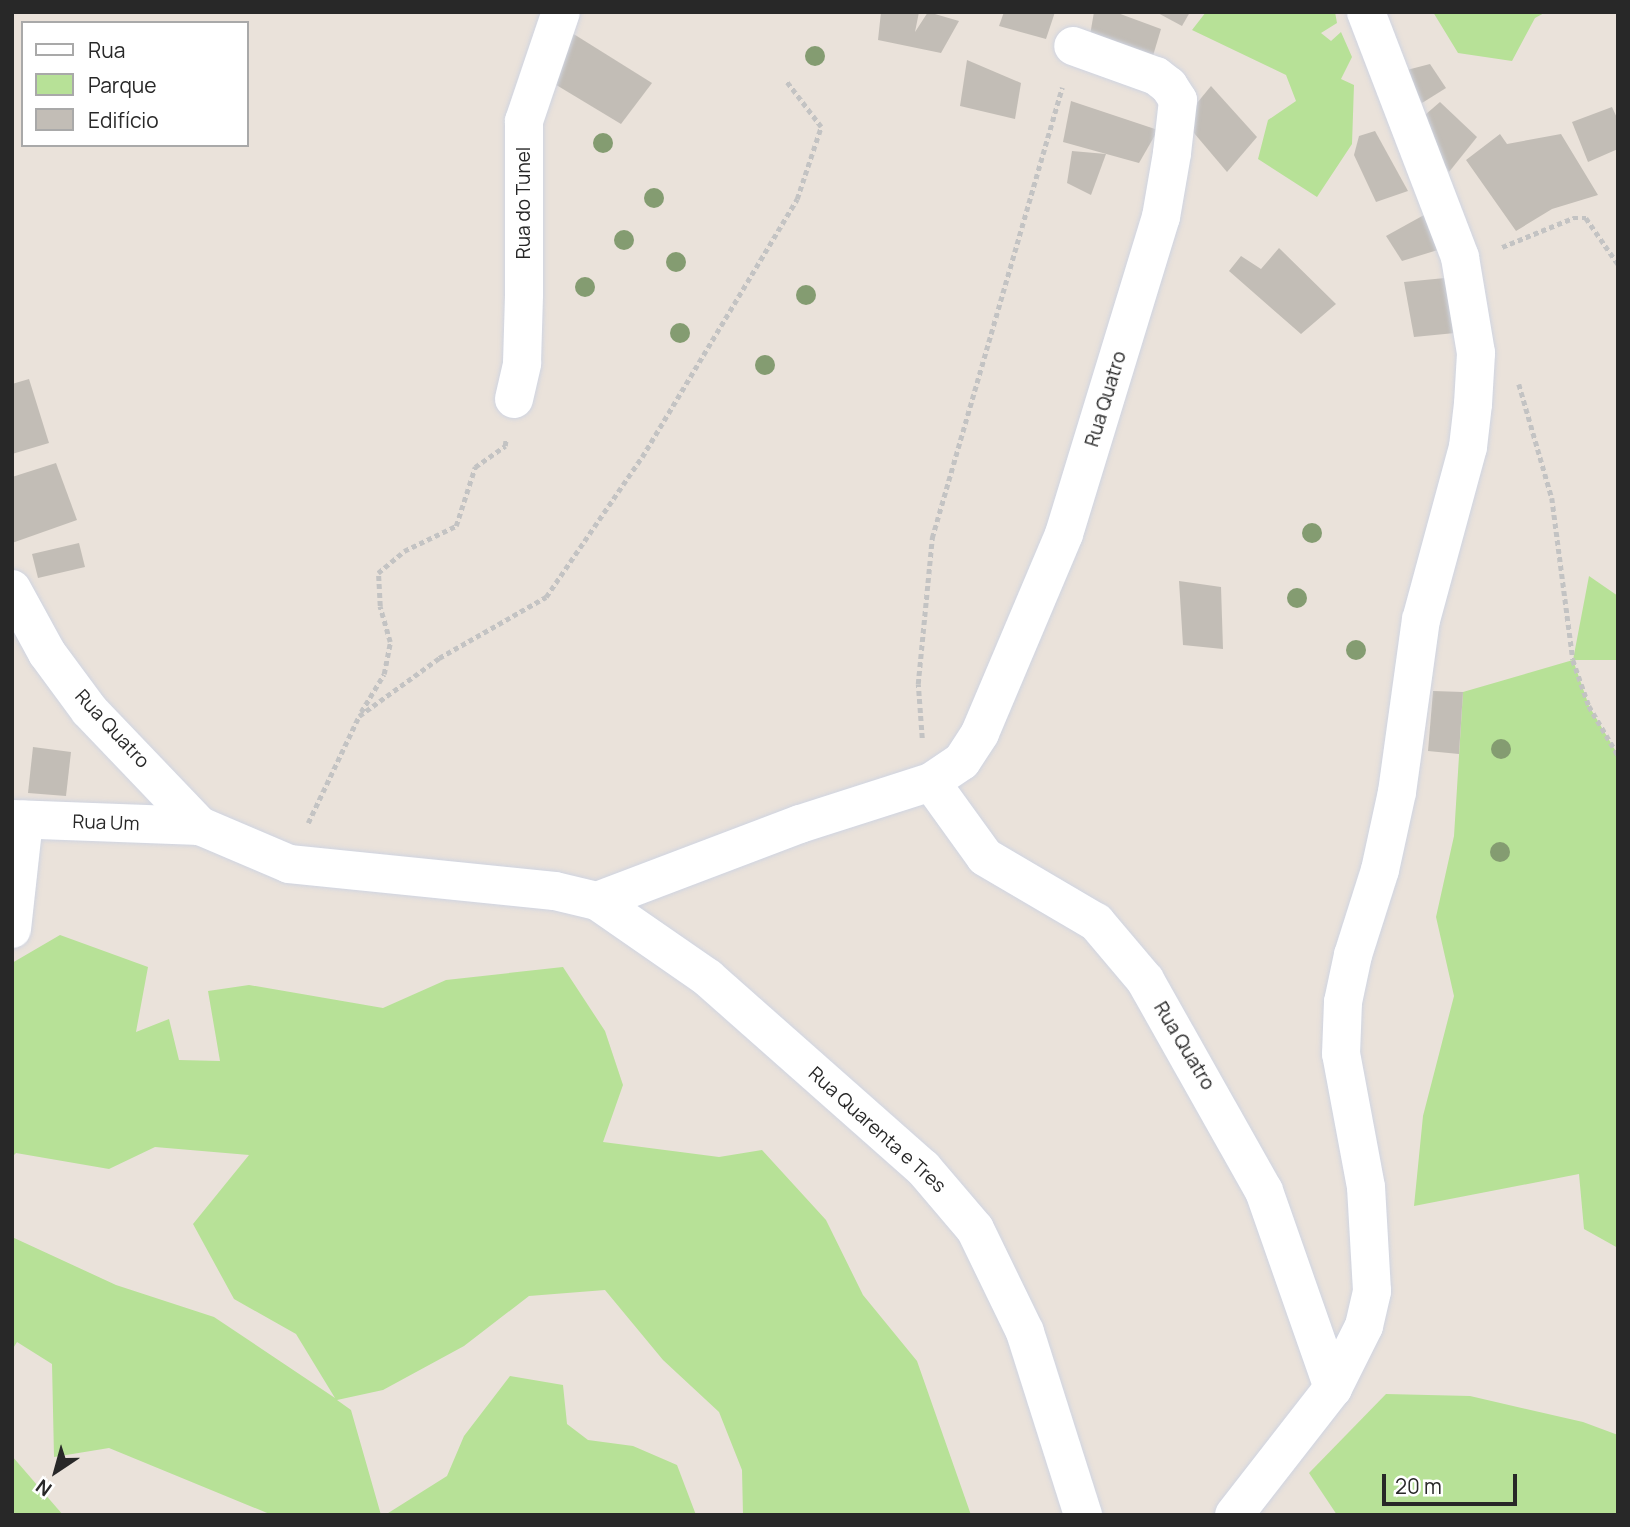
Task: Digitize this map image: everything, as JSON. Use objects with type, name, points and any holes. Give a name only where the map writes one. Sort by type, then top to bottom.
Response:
[{"type":"street","name":"Rua do Tunel","points":[[514,400],[523,322],[524,121],[561,12]]},
{"type":"street","points":[[1234,1515],[1333,1388],[1364,1326],[1373,1291],[1366,1187],[1341,1054],[1343,1002],[1397,792],[1421,620],[1468,447],[1476,353],[1460,257],[1366,12]]},
{"type":"street","name":"Rua Quatro","points":[[597,901],[800,824],[931,782],[962,761],[980,733],[1064,534],[1161,216],[1178,100],[1156,76],[1073,46]]},
{"type":"street","name":"Rua Quatro","points":[[12,589],[47,653],[89,710],[200,826]]},
{"type":"street","name":"Rua Quatro","points":[[931,782],[985,857],[1096,922],[1144,980],[1264,1191],[1333,1388]]},
{"type":"street","points":[[12,929],[18,819]]},
{"type":"street","name":"Rua Um","points":[[18,819],[200,826]]},
{"type":"street","points":[[200,826],[289,864],[555,891],[597,901]]},
{"type":"street","name":"Rua Quarenta e Tres","points":[[597,901],[708,978],[948,1192],[994,1262],[1025,1332],[1083,1515]]},
{"type":"path","points":[[931,782],[918,684],[932,538],[1073,46]]},
{"type":"path","points":[[359,716],[439,658],[547,597],[642,457],[797,199],[821,127],[786,81]]},
{"type":"path","points":[[1460,257],[1522,242],[1573,218],[1586,218],[1618,264]]},
{"type":"path","points":[[1518,382],[1552,498],[1573,660],[1589,706],[1618,755]]},
{"type":"path","points":[[289,864],[359,716],[384,674],[390,642],[380,606],[379,573],[404,551],[456,526],[475,467],[505,446],[514,400]]},
{"type":"green space","points":[[1206,12],[1335,12],[1337,23],[1321,33],[1331,41],[1341,32],[1352,57],[1341,79],[1354,85],[1352,144],[1317,197],[1258,159],[1268,120],[1296,101],[1286,75],[1192,30]]},
{"type":"green space","points":[[1433,12],[1546,12],[1535,18],[1512,61],[1458,53]]},
{"type":"green space","points":[[1589,576],[1618,596],[1618,660],[1573,660]]},
{"type":"green space","points":[[1573,660],[1589,706],[1618,755],[1618,1248],[1584,1229],[1579,1174],[1414,1206],[1423,1116],[1454,996],[1436,917],[1454,836],[1463,692]]},
{"type":"green space","points":[[60,935],[148,967],[136,1032],[169,1019],[179,1060],[220,1061],[208,991],[249,985],[383,1008],[446,980],[563,967],[605,1031],[623,1085],[603,1142],[719,1157],[762,1150],[826,1220],[863,1295],[917,1361],[971,1515],[743,1515],[742,1470],[719,1412],[663,1360],[605,1290],[529,1296],[464,1346],[383,1390],[337,1400],[351,1410],[381,1515],[272,1515],[109,1448],[54,1457],[52,1364],[17,1342],[12,1350],[12,1237],[116,1285],[214,1317],[335,1398],[296,1334],[234,1299],[193,1224],[249,1155],[155,1147],[109,1169],[16,1153],[12,1157],[12,963]]},
{"type":"green space","points":[[510,1376],[563,1385],[567,1424],[588,1440],[633,1446],[677,1465],[696,1515],[385,1515],[447,1476],[464,1436]]},
{"type":"green space","points":[[1386,1394],[1470,1396],[1583,1422],[1618,1435],[1618,1515],[1337,1515],[1309,1473]]},
{"type":"green space","points":[[12,1456],[63,1515],[12,1515]]},
{"type":"building","points":[[881,12],[919,12],[915,32],[928,12],[959,21],[941,53],[878,40]]},
{"type":"building","points":[[1004,12],[1055,12],[1046,39],[999,26]]},
{"type":"building","points":[[1094,12],[1115,12],[1161,29],[1152,59],[1089,41]]},
{"type":"building","points":[[1156,12],[1190,12],[1182,26]]},
{"type":"building","points":[[572,33],[652,83],[621,124],[553,83]]},
{"type":"building","points":[[967,60],[1021,83],[1015,119],[960,106]]},
{"type":"building","points":[[1430,64],[1446,88],[1422,103],[1403,71]]},
{"type":"building","points":[[1211,86],[1257,137],[1227,172],[1183,120]]},
{"type":"building","points":[[1071,101],[1158,130],[1139,163],[1063,142]]},
{"type":"building","points":[[1440,102],[1477,137],[1449,172],[1418,121]]},
{"type":"building","points":[[1612,107],[1618,120],[1618,149],[1588,162],[1572,122]]},
{"type":"building","points":[[1375,131],[1408,191],[1376,202],[1354,155],[1359,136]]},
{"type":"building","points":[[1500,134],[1507,144],[1561,134],[1598,195],[1552,209],[1516,231],[1466,160]]},
{"type":"building","points":[[1072,151],[1106,154],[1091,195],[1067,183]]},
{"type":"building","points":[[1424,215],[1441,249],[1402,261],[1386,236]]},
{"type":"building","points":[[1279,248],[1336,304],[1301,334],[1229,271],[1241,256],[1261,269]]},
{"type":"building","points":[[1445,278],[1455,333],[1414,337],[1404,282]]},
{"type":"building","points":[[29,379],[49,443],[12,454],[12,384]]},
{"type":"building","points":[[56,463],[77,520],[12,543],[12,477]]},
{"type":"building","points":[[79,543],[85,567],[38,578],[32,554]]},
{"type":"building","points":[[1179,581],[1221,587],[1223,649],[1183,645]]},
{"type":"building","points":[[1433,691],[1463,692],[1459,754],[1428,751]]},
{"type":"building","points":[[33,747],[71,752],[66,796],[28,793]]}]
